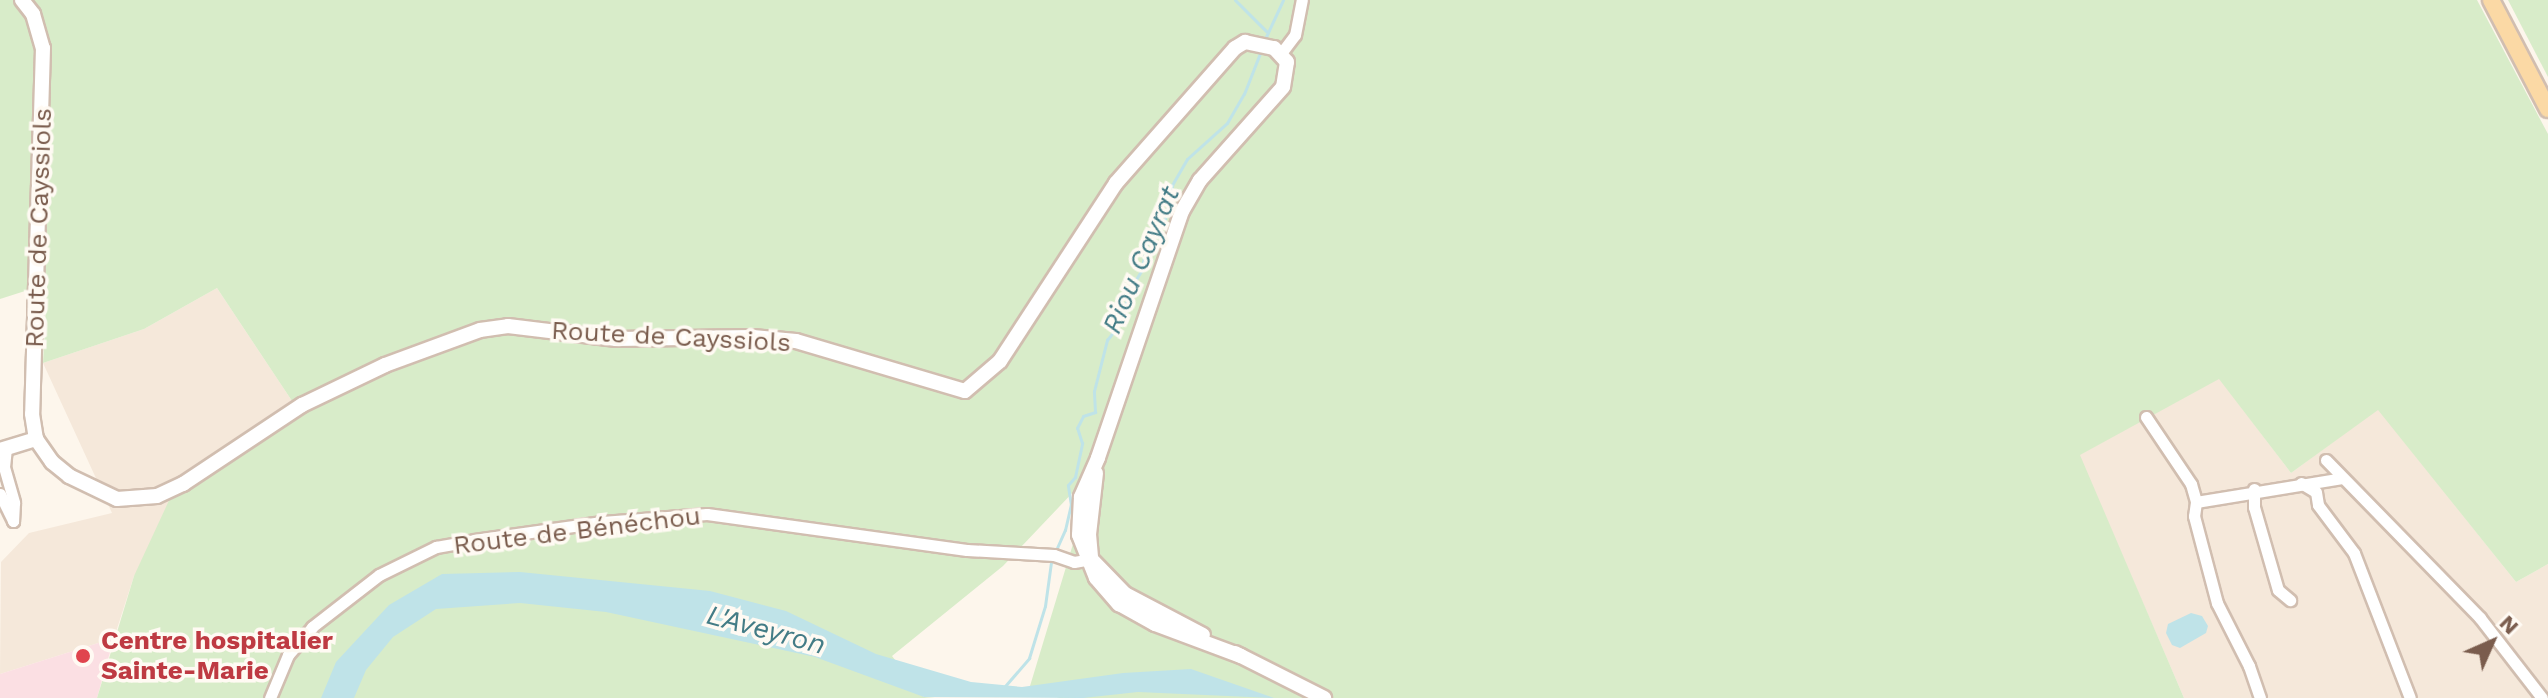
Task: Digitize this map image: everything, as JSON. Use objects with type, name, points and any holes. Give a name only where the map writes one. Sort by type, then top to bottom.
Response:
[{"type":"main road","points":[[2491,0],[2548,109]]},
{"type":"street","name":"Route de Cayssiols","points":[[22,0],[33,14],[43,48],[32,414],[36,439],[52,462],[92,490],[117,499],[157,496],[196,477],[302,405],[385,365],[480,330],[508,326],[616,339],[753,337],[796,341],[956,391],[965,391],[1000,361],[1116,183],[1235,48],[1245,42],[1254,42],[1278,50]]},
{"type":"street","points":[[1302,0],[1295,35],[1278,50],[1287,62],[1283,87],[1200,180],[1182,211],[1098,458],[1089,534],[1091,559],[1125,594],[1324,698]]},
{"type":"street","points":[[2146,417],[2191,484],[2196,502],[2194,516],[2217,603],[2260,698]]},
{"type":"street","points":[[0,494],[13,521],[14,503],[4,467],[3,449],[36,439]]},
{"type":"street","points":[[2326,460],[2480,618],[2542,698]]},
{"type":"street","points":[[2196,502],[2254,489],[2342,478]]},
{"type":"street","points":[[2301,483],[2316,492],[2318,505],[2354,553],[2410,698]]},
{"type":"street","points":[[2254,489],[2254,507],[2278,590],[2290,600]]},
{"type":"street","name":"Route de Bénéchou","points":[[270,698],[288,655],[312,627],[379,575],[436,547],[474,540],[602,522],[707,514],[967,550],[1054,555],[1074,562],[1091,559]]},
{"type":"shaded area","points":[[217,288],[294,404],[134,576],[114,638],[0,674],[1,562],[29,533],[112,513],[43,363],[144,329]]},
{"type":"shaded area","points":[[2219,378],[2291,473],[2378,409],[2516,582],[2548,564],[2548,698],[2184,698],[2079,455]]},
{"type":"shaded area","name":"Centre hospitalier Sainte-Marie","points":[[114,638],[97,698],[0,698],[0,674]]},
{"type":"green space","points":[[0,0],[2477,0],[2548,134],[2548,564],[2516,582],[2378,410],[2291,473],[2219,379],[2080,455],[2184,698],[1059,698],[1030,686],[1096,468],[1003,566],[892,656],[924,697],[935,698],[97,698],[134,576],[178,481],[294,404],[217,288],[144,329],[43,363],[47,284],[0,299]]},
{"type":"green space","points":[[2508,0],[2548,0],[2548,77]]},
{"type":"water","name":"L'Aveyron","points":[[520,572],[710,591],[786,611],[876,654],[971,682],[1022,687],[1123,673],[1191,669],[1274,698],[1138,692],[1083,698],[924,697],[815,657],[606,612],[520,603],[436,609],[393,637],[366,670],[354,698],[321,698],[336,662],[389,605],[442,574]]},
{"type":"water","points":[[2191,613],[2202,616],[2208,626],[2206,633],[2180,648],[2172,645],[2166,633],[2168,624]]},
{"type":"waterway","points":[[1235,0],[1266,31]]},
{"type":"waterway","points":[[1264,41],[1283,0]]},
{"type":"waterway","name":"Riou Cayrat","points":[[1056,550],[1065,530],[1071,505],[1068,485],[1075,477],[1082,443],[1077,428],[1083,416],[1095,412],[1094,391],[1107,340],[1117,327],[1141,271],[1149,233],[1165,219],[1172,185],[1187,159],[1227,123],[1244,94],[1262,48]]},
{"type":"waterway","points":[[1005,686],[1029,658],[1045,606],[1051,562]]},
{"type":"place","name":"Centre hospitalier Sainte-Marie","points":[[83,656]]}]
